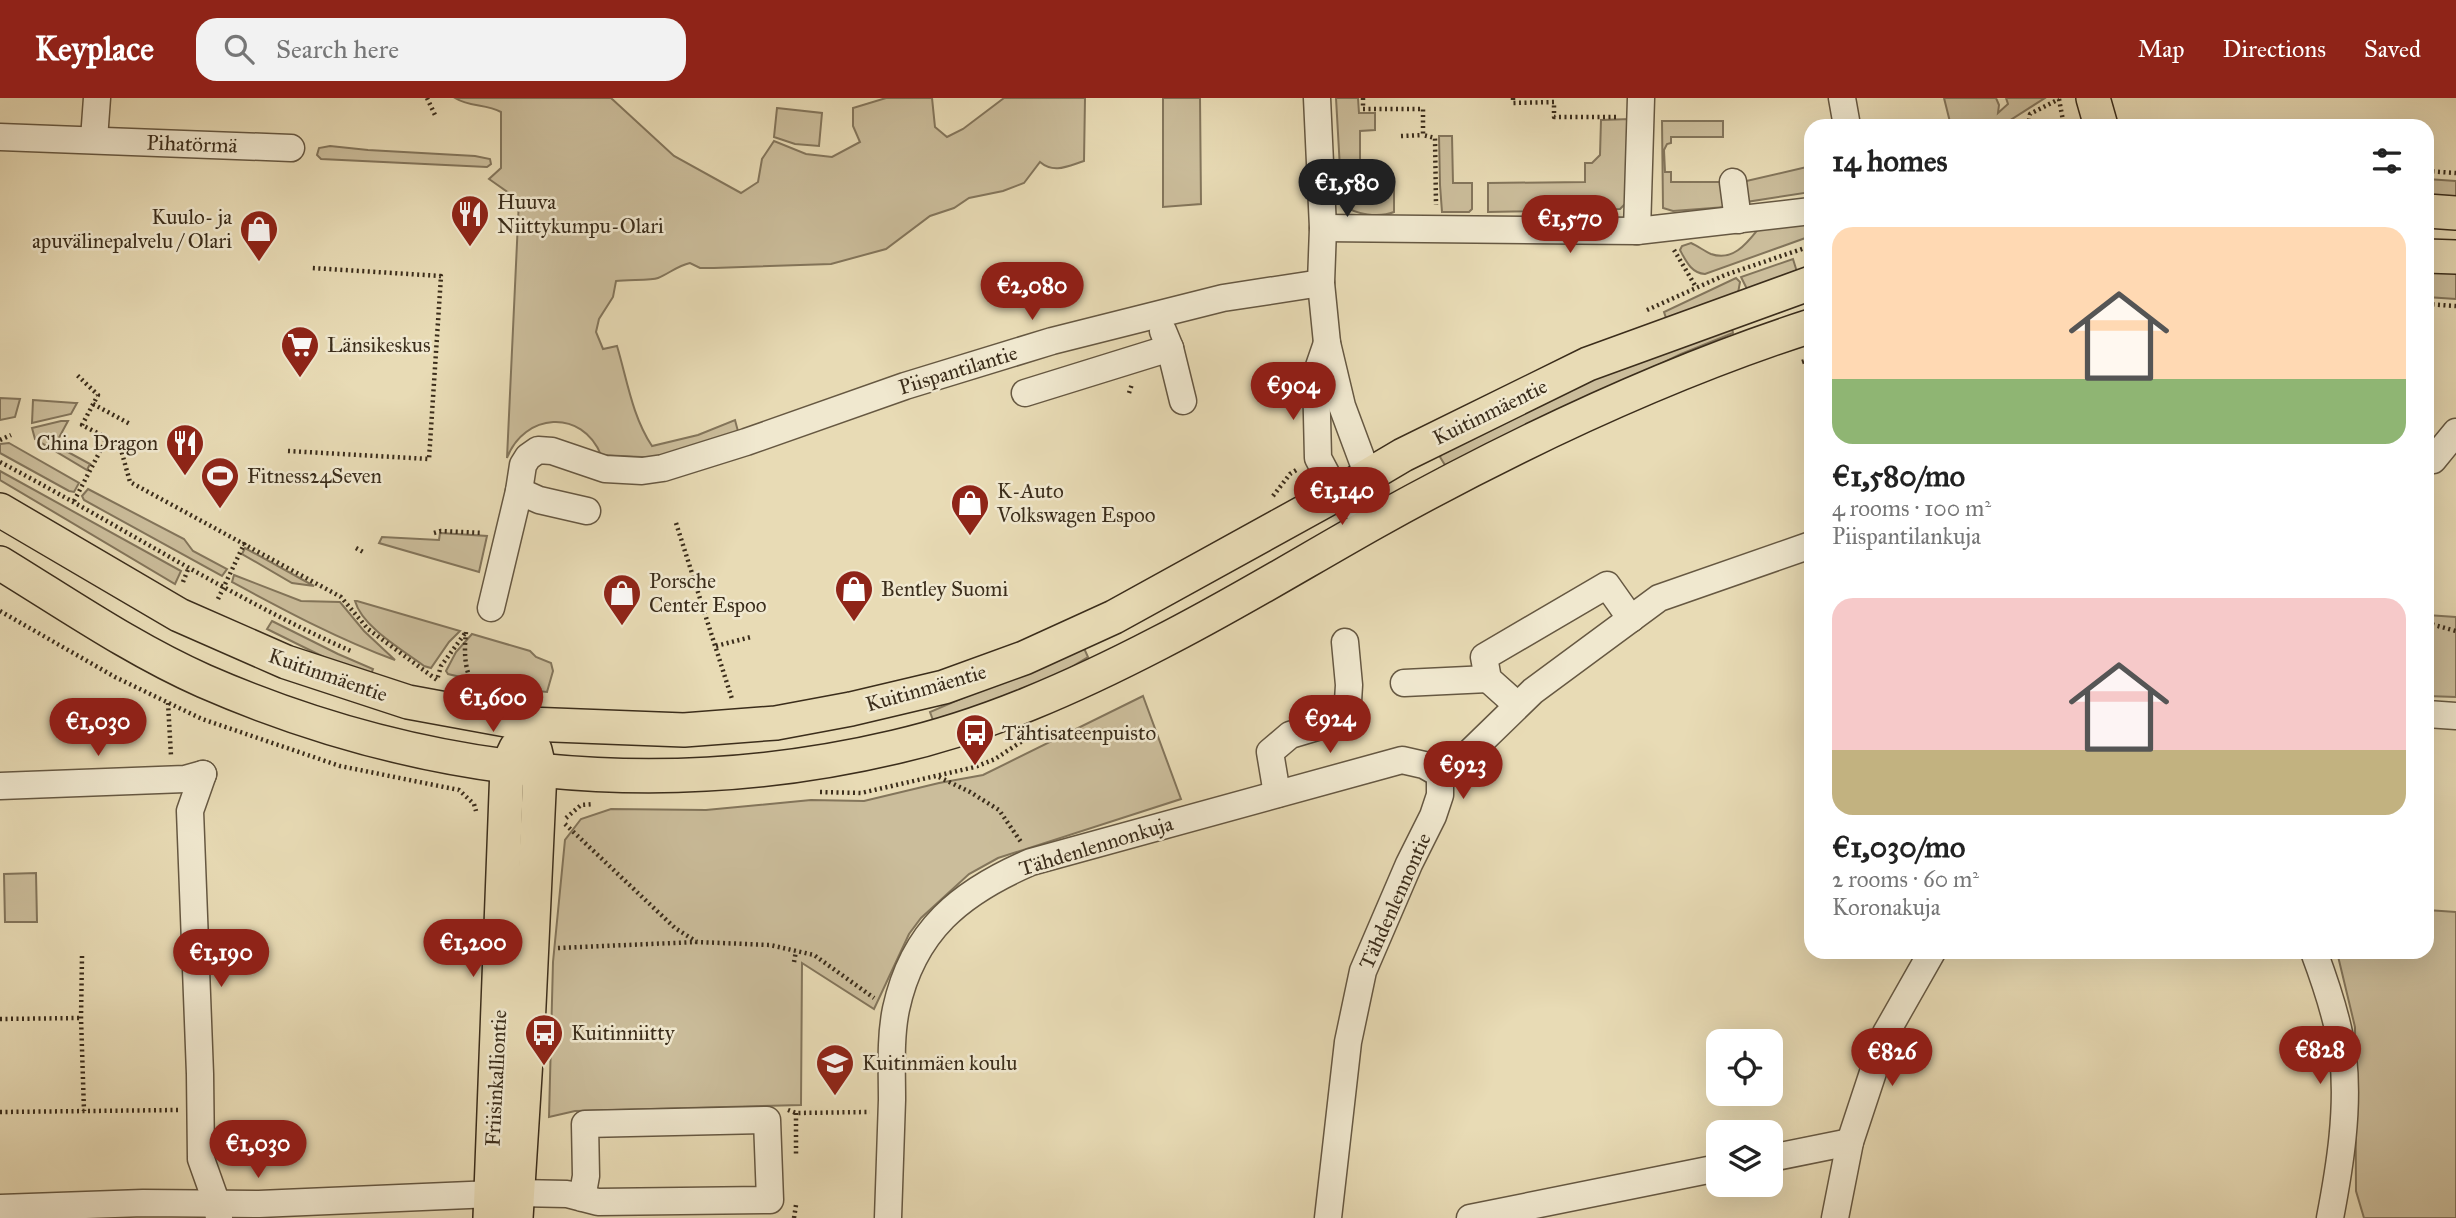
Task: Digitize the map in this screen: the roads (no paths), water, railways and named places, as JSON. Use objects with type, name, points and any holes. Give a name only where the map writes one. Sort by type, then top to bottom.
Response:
[{"type":"main road","points":[[2434,212],[2456,214]]},
{"type":"main road","points":[[2434,256],[2456,257]]},
{"type":"main road","name":"Kuitinmäentie","points":[[0,510],[179,615],[286,662],[408,702],[528,724],[684,730],[776,723],[944,687],[1024,658],[1114,617],[1337,495],[1413,450],[1588,364],[1804,286]]},
{"type":"main road","points":[[0,563],[135,646],[201,680],[286,713],[405,749],[507,767],[606,776],[713,775],[802,765],[909,744],[999,716],[1074,685],[1162,642],[1374,522],[1607,403],[1683,371],[1804,328]]},
{"type":"main road","name":"Friisinkalliontie","points":[[503,1206],[507,767],[528,724]]},
{"type":"main road","name":"Friisinkalliontie","points":[[503,1206],[528,1027],[540,771],[528,724]]},
{"type":"street","points":[[94,139],[97,98]]},
{"type":"street","points":[[1317,98],[1324,228],[1321,284],[1326,343],[1342,406],[1368,476],[1374,522]]},
{"type":"street","points":[[1842,98],[1846,119]]},
{"type":"street","points":[[1637,231],[1640,108]]},
{"type":"street","name":"Pihatörmä","points":[[0,137],[291,148]]},
{"type":"street","points":[[1733,182],[1738,220]]},
{"type":"street","points":[[1324,228],[1637,231],[1804,212]]},
{"type":"street","name":"Piispantilantie","points":[[519,491],[523,465],[528,457],[538,450],[552,451],[605,469],[642,471],[663,468],[905,386],[1052,341],[1223,298],[1321,284]]},
{"type":"street","points":[[1156,313],[1170,348],[1183,401]]},
{"type":"street","points":[[1326,343],[1316,375],[1318,458],[1337,495],[1374,522]]},
{"type":"street","points":[[1025,393],[1170,348]]},
{"type":"street","points":[[2434,459],[2456,432]]},
{"type":"street","points":[[491,608],[519,491],[539,500],[587,512]]},
{"type":"street","points":[[1440,774],[1463,759],[1517,705],[1659,598],[1804,547]]},
{"type":"street","points":[[1517,705],[1488,679],[1484,657],[1607,585],[1631,619]]},
{"type":"street","points":[[1277,794],[1270,752],[1290,735],[1347,718],[1349,685],[1345,642]]},
{"type":"street","points":[[1404,683],[1488,679]]},
{"type":"street","points":[[2434,714],[2456,716]]},
{"type":"street","name":"Tähdenlennonkuja","points":[[888,1218],[896,1010],[905,977],[938,922],[962,899],[993,879],[1031,862],[1402,760],[1424,765],[1440,774]]},
{"type":"street","points":[[0,786],[185,779],[203,774],[190,811],[201,1159],[218,1211]]},
{"type":"street","name":"Tähdenlennontie","points":[[1328,1218],[1348,1042],[1363,971],[1409,864],[1433,816],[1440,795],[1440,774]]},
{"type":"street","points":[[1835,1218],[1850,1142],[1886,1033],[1928,959]]},
{"type":"street","points":[[2317,959],[2325,981],[2343,1055],[2345,1105],[2330,1218]]},
{"type":"street","points":[[0,1208],[143,1203],[218,1211],[770,1200],[767,1120],[585,1124],[586,1176],[578,1203]]},
{"type":"street","points":[[1783,1156],[1850,1142]]},
{"type":"street","points":[[1470,1218],[1706,1170]]},
{"type":"place","name":"Huuva Niittykumpu-Olari","points":[[470,248]]},
{"type":"place","name":"Kuulo- ja apuvälinepalvelu / Olari","points":[[259,263]]},
{"type":"place","name":"Länsikeskus","points":[[300,379]]},
{"type":"place","name":"China Dragon","points":[[185,477]]},
{"type":"place","name":"Fitness24Seven","points":[[220,510]]},
{"type":"place","name":"K-Auto Volkswagen Espoo","points":[[970,537]]},
{"type":"place","name":"Bentley Suomi","points":[[854,623]]},
{"type":"place","name":"Porsche Center Espoo","points":[[622,627]]},
{"type":"place","name":"Tähtisateenpuisto","points":[[975,767]]},
{"type":"place","name":"Kuitinniitty","points":[[544,1067]]},
{"type":"place","name":"Kuitinmäen koulu","points":[[835,1097]]}]
